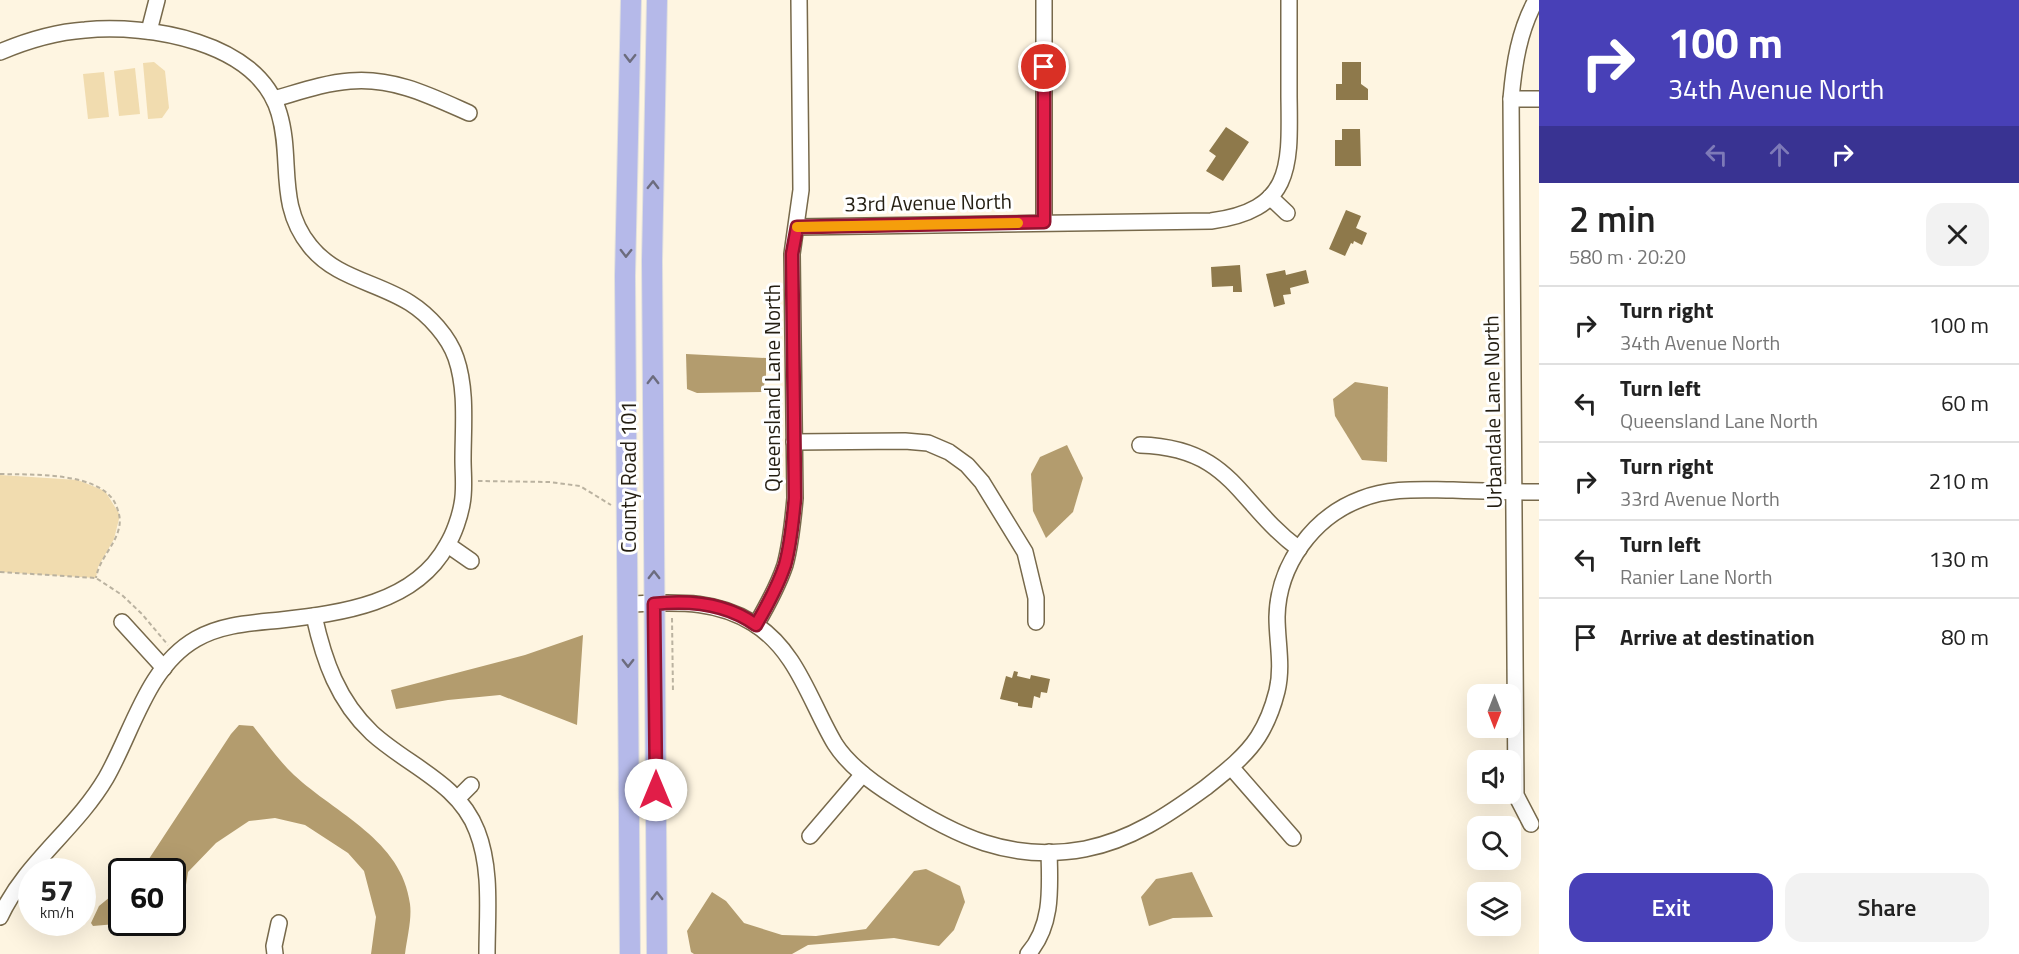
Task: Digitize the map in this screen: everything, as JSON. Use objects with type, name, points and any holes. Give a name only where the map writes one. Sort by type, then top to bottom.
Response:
[{"type":"main road","name":"County Road 101","points":[[630,954],[625,276],[631,0]]},
{"type":"main road","name":"County Road 101","points":[[657,0],[652,261],[657,954]]},
{"type":"street","points":[[149,32],[157,0]]},
{"type":"street","name":"Queensland Lane North","points":[[756,625],[772,596],[787,554],[795,498],[792,254],[801,190],[799,0]]},
{"type":"street","points":[[1044,0],[1044,222]]},
{"type":"street","points":[[1287,213],[1270,197],[1282,180],[1288,164],[1290,140],[1289,0]]},
{"type":"street","name":"Urbandale Lane North","points":[[1531,824],[1516,795],[1511,99],[1520,37],[1536,0]]},
{"type":"street","points":[[0,52],[20,44],[81,30],[116,28],[184,39],[226,53],[244,64],[259,78],[274,99],[280,115],[290,210],[299,231],[312,249],[329,264],[349,276],[393,293],[413,304],[430,319],[444,336],[455,355],[461,376],[463,398],[462,504],[448,545],[431,566],[414,584],[365,606],[314,616],[235,624],[213,630],[175,654],[149,691],[105,779],[85,810],[20,882],[0,917]]},
{"type":"street","points":[[274,99],[350,81],[378,81],[406,86],[469,113]]},
{"type":"street","points":[[1511,99],[1539,99]]},
{"type":"street","name":"33rd Avenue North","points":[[797,227],[1211,221],[1235,218],[1253,210],[1270,197]]},
{"type":"street","points":[[794,442],[905,441],[928,443],[949,452],[967,465],[982,482],[1025,552],[1036,598],[1036,622]]},
{"type":"street","points":[[1140,445],[1190,452],[1212,464],[1231,479],[1280,535],[1299,549]]},
{"type":"street","points":[[627,604],[679,602],[704,604],[730,612],[756,625],[790,658],[837,747],[863,774],[927,818],[956,833],[987,844],[1019,851],[1049,852],[1084,849],[1115,841],[1145,828],[1174,810],[1231,767],[1258,738],[1277,691],[1281,666],[1277,615],[1281,590],[1289,566],[1317,526],[1337,510],[1360,499],[1383,492],[1408,489],[1539,492]]},
{"type":"street","points":[[448,545],[471,561]]},
{"type":"street","points":[[314,616],[327,664],[338,690],[353,712],[394,751],[434,777],[458,798],[467,810],[484,853],[487,954]]},
{"type":"street","points":[[122,621],[164,668]]},
{"type":"street","points":[[1231,767],[1293,838]]},
{"type":"street","points":[[810,836],[863,774]]},
{"type":"street","points":[[458,798],[471,786]]},
{"type":"street","points":[[1036,952],[1049,908],[1049,852]]},
{"type":"street","points":[[275,954],[274,946],[279,923]]},
{"type":"path","points":[[0,474],[78,480],[95,484],[105,491],[114,501],[120,515],[119,528],[98,567],[96,578]]},
{"type":"path","points":[[463,481],[550,482],[580,486],[614,507]]},
{"type":"path","points":[[0,572],[96,578],[115,590],[142,614],[175,654]]},
{"type":"shaded area","points":[[154,62],[165,71],[169,108],[162,118],[148,119],[143,63]]},
{"type":"shaded area","points":[[135,68],[140,114],[119,116],[114,71]]},
{"type":"shaded area","points":[[104,72],[109,117],[88,119],[83,74]]},
{"type":"shaded area","points":[[686,354],[766,358],[766,379],[762,392],[697,393],[687,389]]},
{"type":"shaded area","points":[[1355,382],[1388,387],[1387,462],[1362,460],[1335,416],[1333,399]]},
{"type":"shaded area","points":[[1067,445],[1083,478],[1073,512],[1046,538],[1033,511],[1031,474],[1040,457]]},
{"type":"shaded area","points":[[0,475],[78,480],[105,491],[120,515],[114,539],[98,567],[96,578],[0,572]]},
{"type":"shaded area","points":[[583,635],[577,725],[500,695],[448,700],[396,709],[391,690],[525,655]]},
{"type":"shaded area","points":[[239,725],[253,726],[294,775],[381,845],[394,862],[404,882],[410,904],[405,954],[371,954],[376,917],[364,871],[348,853],[305,825],[275,818],[249,821],[216,843],[188,872],[186,885],[186,858],[150,858]]},
{"type":"shaded area","points":[[926,869],[960,886],[965,902],[954,930],[939,946],[894,938],[808,945],[792,954],[694,954],[691,952],[687,931],[712,892],[726,901],[744,923],[782,935],[816,936],[866,929],[914,871]]},
{"type":"shaded area","points":[[1192,872],[1213,917],[1173,918],[1149,926],[1141,897],[1156,879]]},
{"type":"shaded area","points":[[108,899],[108,925],[96,926],[96,912],[99,906]]},
{"type":"building","points":[[1342,62],[1361,62],[1361,84],[1368,89],[1368,100],[1336,100],[1336,84],[1342,84]]},
{"type":"building","points":[[1226,127],[1249,142],[1223,181],[1206,171],[1216,156],[1209,151]]},
{"type":"building","points":[[1342,129],[1360,129],[1361,166],[1335,166],[1335,140],[1342,140]]},
{"type":"building","points":[[1346,210],[1361,216],[1356,228],[1367,233],[1362,245],[1354,241],[1345,256],[1329,249]]},
{"type":"building","points":[[1240,265],[1242,292],[1233,292],[1233,286],[1212,287],[1211,267]]},
{"type":"building","points":[[1285,270],[1286,275],[1306,270],[1309,283],[1290,288],[1291,294],[1283,295],[1285,304],[1274,307],[1266,274]]},
{"type":"building","points":[[1014,671],[1018,672],[1017,676],[1030,679],[1031,675],[1050,679],[1047,693],[1041,692],[1040,698],[1034,696],[1032,708],[1018,706],[1018,703],[1000,699],[1006,676],[1012,678]]},
{"type":"slow traffic","points":[[797,227],[1018,223]]},
{"type":"route","points":[[656,790],[654,604],[672,602],[704,604],[730,612],[756,625],[772,596],[785,564],[792,531],[795,498],[792,254],[797,227],[1044,222],[1044,67]]}]
